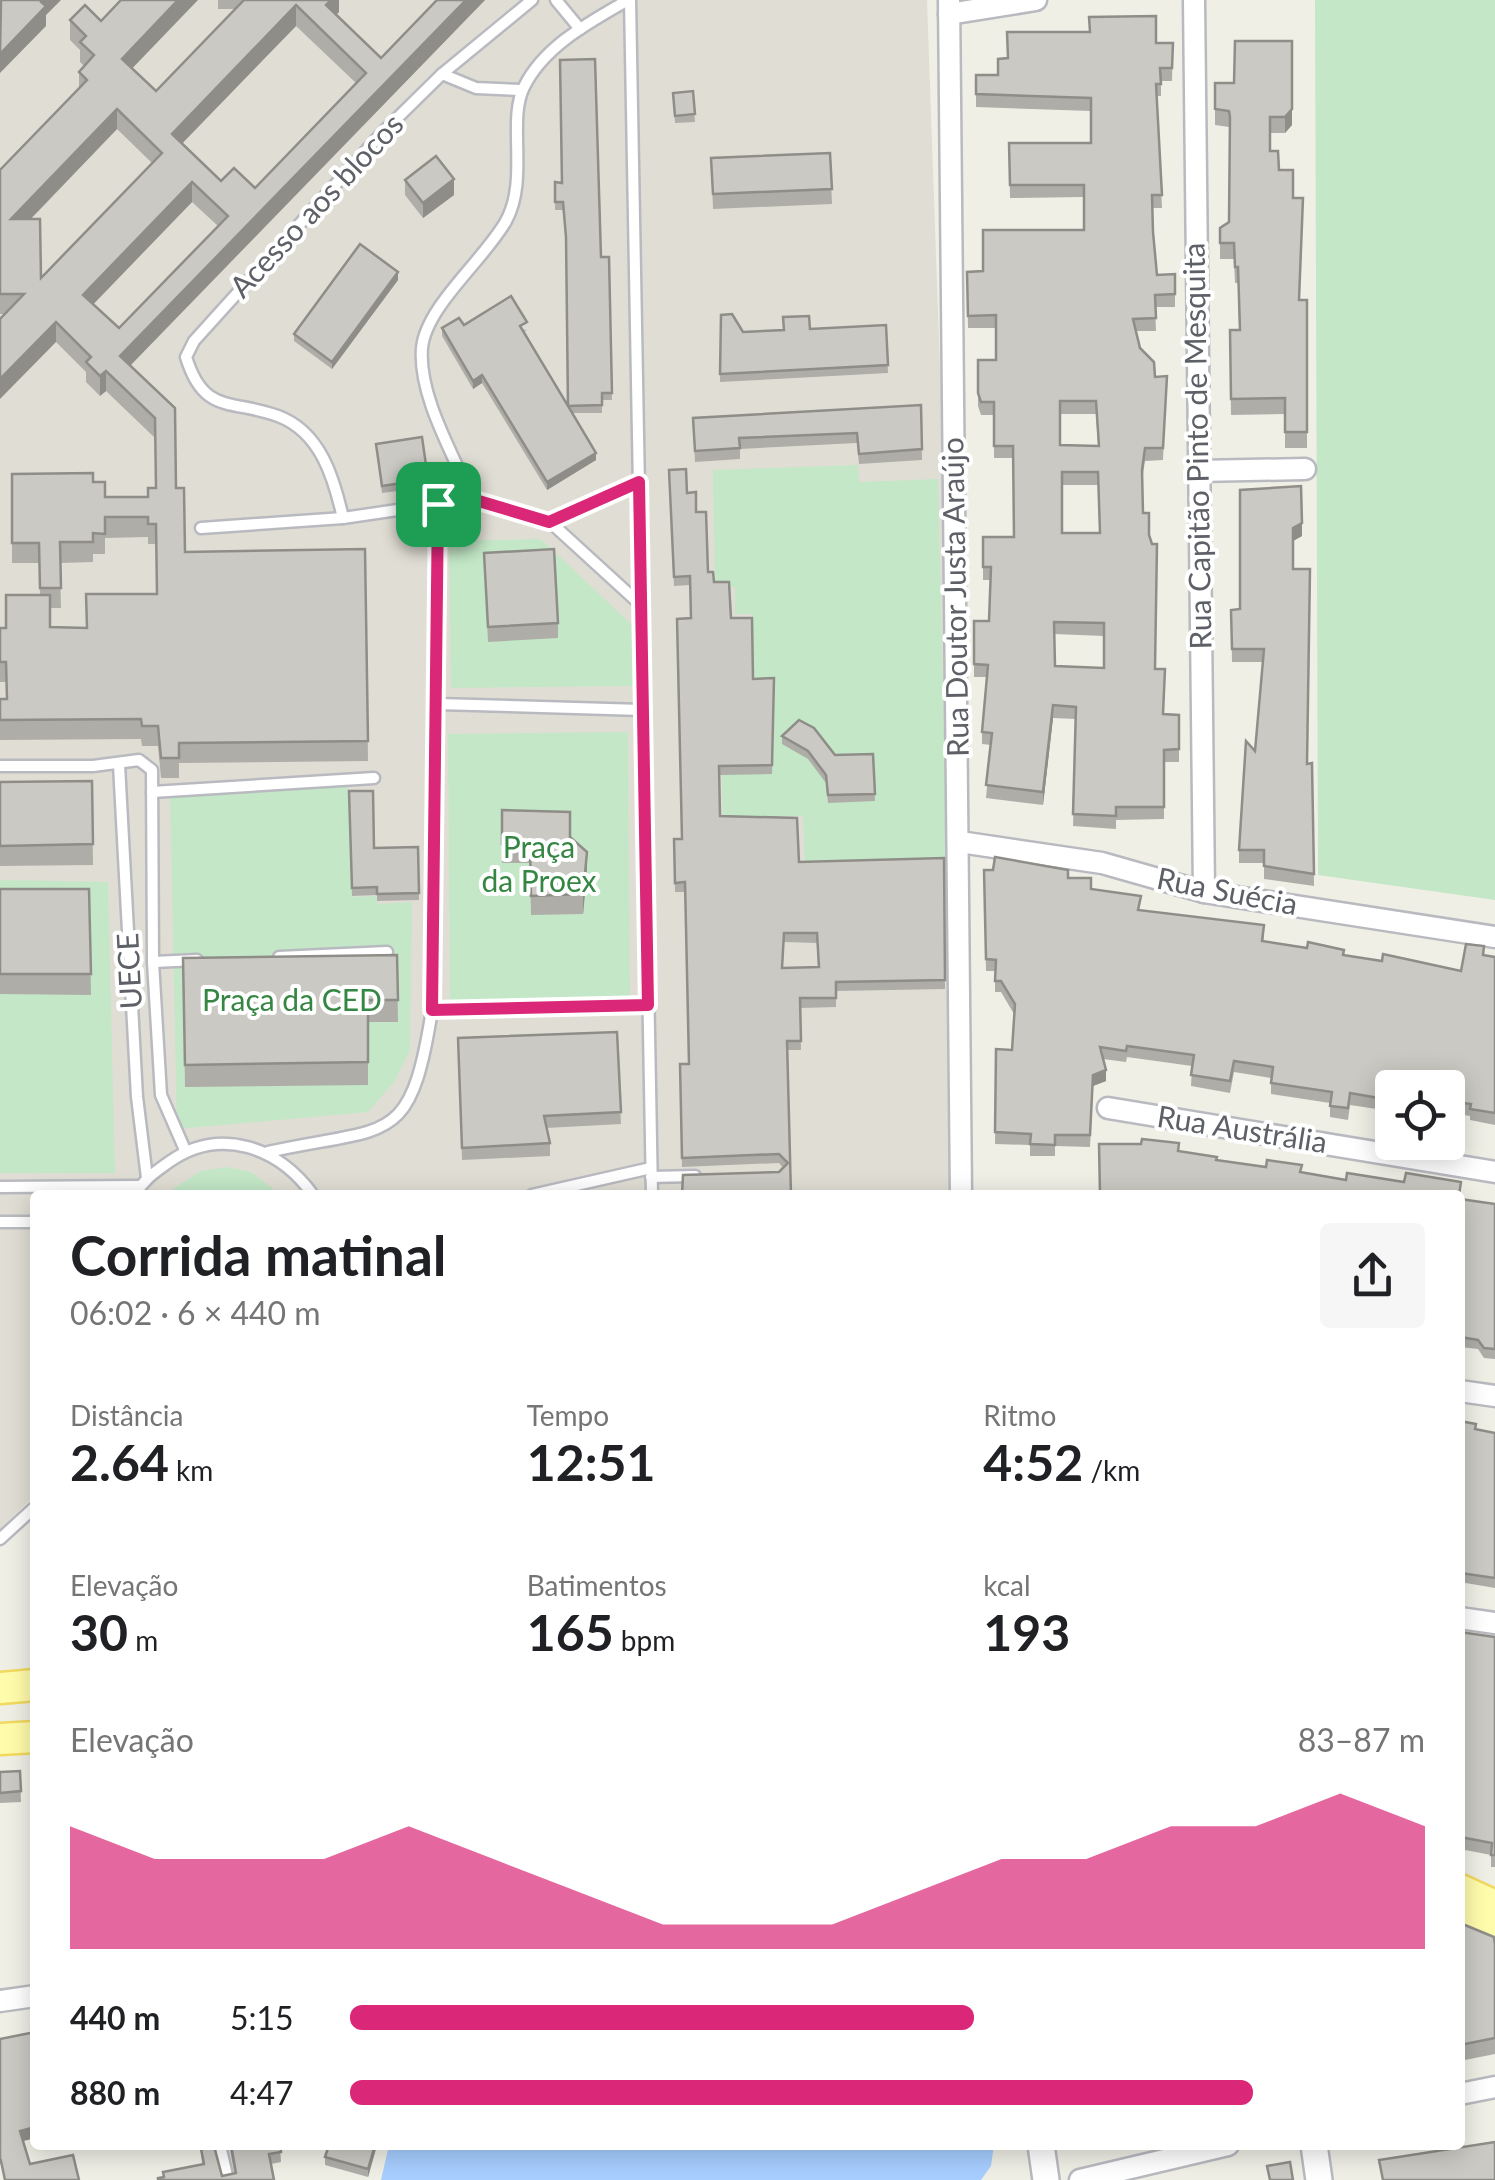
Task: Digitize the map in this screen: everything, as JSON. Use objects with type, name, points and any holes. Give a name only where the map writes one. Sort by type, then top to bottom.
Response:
[{"type":"main road","points":[[0,1688],[30,1685]]},
{"type":"main road","points":[[0,1739],[30,1737]]},
{"type":"main road","points":[[1465,1892],[1495,1906]]},
{"type":"main road","points":[[1465,1921],[1495,1935]]},
{"type":"street","points":[[949,7],[1036,0]]},
{"type":"street","name":"Rua Capitão Pinto de Mesquita","points":[[1194,0],[1204,892]]},
{"type":"street","name":"Rua Doutor Justa Araújo","points":[[949,7],[961,1190]]},
{"type":"street","points":[[1198,471],[1305,469]]},
{"type":"street","name":"Rua Suécia","points":[[960,842],[1102,863],[1204,892],[1495,937]]},
{"type":"street","name":"Rua Austrália","points":[[1108,1108],[1495,1172]]},
{"type":"street","points":[[1465,1392],[1495,1396]]},
{"type":"street","points":[[1465,1619],[1495,1623]]},
{"type":"street","points":[[0,2001],[30,1997]]},
{"type":"street","points":[[1465,2093],[1495,2086]]},
{"type":"street","points":[[1041,2150],[1046,2180]]},
{"type":"street","points":[[1080,2180],[1207,2150]]},
{"type":"street","points":[[1315,2150],[1319,2180]]},
{"type":"lane","name":"Acesso aos blocos","points":[[344,518],[328,464],[300,429],[278,416],[220,404],[208,397],[186,357],[194,340],[316,204],[442,74],[532,0]]},
{"type":"lane","points":[[556,0],[580,29]]},
{"type":"lane","points":[[472,499],[424,374],[423,339],[433,318],[497,235],[514,204],[521,90],[538,64],[580,29],[629,0],[652,1190]]},
{"type":"lane","points":[[442,74],[476,88],[521,90]]},
{"type":"lane","points":[[549,522],[639,482]]},
{"type":"lane","points":[[201,528],[344,518],[472,499],[549,522],[642,606]]},
{"type":"lane","points":[[268,1152],[369,1132],[401,1113],[412,1099],[423,1067],[432,1010],[438,504]]},
{"type":"lane","points":[[438,704],[642,710]]},
{"type":"lane","points":[[0,766],[146,762],[152,770],[153,962],[160,1096],[186,1150]]},
{"type":"lane","name":"UECE","points":[[119,764],[141,1186]]},
{"type":"lane","points":[[152,792],[374,778]]},
{"type":"lane","points":[[272,957],[388,952]]},
{"type":"lane","points":[[153,962],[206,960]]},
{"type":"lane","points":[[432,1010],[648,1005]]},
{"type":"lane","points":[[0,1187],[141,1186],[186,1150],[215,1143],[246,1145],[268,1152],[296,1172],[309,1190]]},
{"type":"lane","points":[[559,1190],[651,1173],[706,1175]]},
{"type":"lane","points":[[0,1222],[30,1222]]},
{"type":"lane","points":[[0,1539],[30,1512]]},
{"type":"lane","points":[[221,2150],[228,2180]]},
{"type":"shaded area","points":[[0,0],[927,0],[942,425],[954,1190],[30,1190],[30,1500],[0,1529]]},
{"type":"green space","points":[[1315,0],[1495,0],[1495,900],[1318,875]]},
{"type":"green space","points":[[858,465],[859,482],[938,479],[947,861],[805,865],[803,816],[723,818],[721,753],[754,704],[752,614],[735,614],[735,587],[715,587],[713,470]]},
{"type":"green space","points":[[541,539],[635,628],[633,686],[451,688],[449,541]]},
{"type":"green space","name":"Praça da Proex","points":[[628,732],[630,996],[450,1001],[448,734]]},
{"type":"green space","name":"Praça da CED","points":[[348,783],[353,897],[376,896],[378,904],[412,902],[410,1050],[394,1082],[368,1112],[177,1129],[170,786]]},
{"type":"green space","points":[[0,880],[108,882],[115,1173],[0,1173]]},
{"type":"green space","points":[[226,1167],[251,1172],[274,1190],[172,1190],[201,1171]]},
{"type":"water","points":[[388,2150],[993,2150],[991,2166],[981,2180],[381,2180]]},
{"type":"building","points":[[1,0],[42,0],[46,6],[0,54]]},
{"type":"building","points":[[121,0],[178,0],[122,59],[156,91],[244,0],[331,0],[326,5],[381,58],[437,0],[466,0],[120,356],[175,408],[176,488],[184,488],[185,552],[365,549],[368,741],[179,743],[179,758],[161,758],[158,726],[142,726],[141,719],[0,720],[0,699],[7,699],[6,662],[0,662],[0,628],[6,628],[6,595],[50,595],[50,627],[87,628],[86,594],[157,594],[156,524],[148,524],[148,517],[105,517],[105,534],[93,533],[93,542],[60,542],[61,588],[40,588],[39,543],[12,543],[12,474],[93,473],[93,482],[105,482],[105,497],[148,497],[148,488],[156,488],[155,418],[106,371],[100,376],[86,362],[91,357],[56,322],[0,379],[0,319],[24,294],[0,294],[0,170],[87,80],[79,72],[94,55],[80,42],[86,36],[70,20],[85,5],[101,21]],"holes":[[[296,5],[366,73],[255,188],[234,168],[221,181],[172,134]],[[117,109],[162,153],[41,278],[40,219],[11,219]],[[192,182],[228,216],[119,328],[83,295]]]},
{"type":"building","points":[[1156,16],[1156,43],[1173,43],[1172,68],[1160,68],[1161,84],[1156,84],[1162,195],[1152,195],[1157,275],[1175,274],[1175,294],[1155,295],[1156,318],[1133,319],[1140,348],[1154,362],[1155,377],[1167,376],[1163,448],[1145,448],[1143,513],[1149,513],[1149,535],[1152,544],[1157,544],[1155,669],[1165,669],[1163,714],[1179,715],[1179,749],[1164,750],[1164,807],[1116,807],[1116,816],[1073,814],[1076,707],[1053,705],[1043,792],[986,785],[992,733],[982,732],[988,665],[974,664],[974,621],[989,621],[991,567],[983,567],[983,537],[1014,537],[1013,446],[994,446],[994,402],[981,402],[978,393],[978,360],[996,360],[996,315],[968,316],[967,272],[983,271],[983,230],[1084,230],[1084,185],[1010,185],[1009,143],[1091,143],[1091,98],[976,94],[976,75],[998,75],[998,59],[1008,58],[1007,32],[1090,32],[1089,17]],"holes":[[[1060,401],[1096,401],[1099,446],[1060,445]],[[1062,472],[1098,472],[1100,533],[1062,533]],[[1054,622],[1104,623],[1104,668],[1055,666]]]},
{"type":"building","points":[[1235,41],[1292,41],[1292,109],[1285,117],[1270,117],[1270,151],[1278,151],[1279,170],[1293,170],[1293,198],[1303,198],[1299,300],[1307,300],[1307,432],[1285,432],[1285,398],[1231,399],[1230,330],[1240,330],[1238,267],[1234,243],[1220,243],[1220,228],[1229,222],[1230,117],[1229,111],[1215,109],[1215,83],[1234,83]]},
{"type":"building","points":[[595,59],[601,257],[609,257],[612,393],[602,393],[602,405],[568,406],[566,237],[563,202],[555,202],[555,182],[562,183],[560,60]]},
{"type":"building","points":[[693,91],[695,114],[675,116],[673,93]]},
{"type":"building","points":[[830,153],[832,189],[713,194],[711,158]]},
{"type":"building","points":[[436,156],[454,179],[423,203],[405,180]]},
{"type":"building","points":[[360,244],[398,272],[332,362],[294,334]]},
{"type":"building","points":[[511,296],[527,322],[520,326],[596,453],[547,482],[482,375],[473,381],[442,328],[459,318],[464,325]]},
{"type":"building","points":[[732,314],[743,332],[784,330],[783,317],[809,316],[810,329],[886,325],[888,365],[720,374],[721,315]]},
{"type":"building","points":[[921,405],[922,449],[859,454],[857,433],[739,438],[740,448],[695,451],[693,418]]},
{"type":"building","points":[[422,437],[428,479],[382,486],[376,444]]},
{"type":"building","points":[[686,469],[687,493],[696,492],[696,512],[706,512],[708,572],[713,572],[714,582],[729,582],[731,618],[752,618],[753,679],[774,678],[772,765],[719,766],[720,816],[797,818],[799,862],[944,858],[945,980],[836,982],[836,998],[800,998],[801,1041],[787,1041],[791,1190],[682,1190],[683,1175],[779,1172],[788,1163],[779,1154],[682,1158],[680,1064],[689,1064],[685,882],[675,883],[674,839],[682,839],[677,619],[691,618],[690,576],[674,577],[669,470]],"holes":[[[784,933],[817,933],[819,967],[782,968]]]},
{"type":"building","points":[[1301,486],[1302,523],[1293,528],[1293,569],[1310,569],[1307,764],[1312,763],[1314,874],[1264,866],[1264,850],[1239,850],[1246,741],[1255,751],[1264,649],[1232,649],[1231,610],[1240,609],[1240,490]]},
{"type":"building","points":[[554,549],[558,623],[488,627],[484,553]]},
{"type":"building","points":[[799,720],[814,728],[835,755],[873,754],[875,794],[828,795],[826,775],[808,751],[782,736]]},
{"type":"building","points":[[92,781],[93,844],[0,846],[0,782]]},
{"type":"building","points":[[349,791],[373,791],[374,848],[418,847],[419,893],[377,894],[377,887],[352,888]]},
{"type":"building","points":[[502,810],[570,812],[570,837],[587,852],[583,894],[531,896],[530,843],[502,844]]},
{"type":"building","points":[[995,857],[1068,870],[1068,878],[1091,878],[1091,889],[1141,896],[1138,910],[1264,925],[1262,941],[1307,948],[1308,942],[1344,950],[1343,955],[1382,961],[1383,954],[1461,971],[1466,944],[1484,946],[1483,955],[1495,957],[1495,1113],[1470,1109],[1471,1104],[1465,1103],[1465,1070],[1375,1070],[1375,1097],[1350,1093],[1348,1108],[1330,1106],[1332,1092],[1271,1083],[1273,1067],[1234,1061],[1230,1081],[1191,1075],[1194,1055],[1127,1046],[1126,1051],[1100,1047],[1106,1070],[1093,1075],[1090,1135],[1055,1135],[1055,1145],[1030,1144],[1031,1134],[995,1132],[996,1049],[1012,1050],[1015,1004],[1001,981],[995,981],[996,960],[986,959],[984,870],[993,870]]},
{"type":"building","points":[[0,889],[89,889],[91,974],[0,974]]},
{"type":"building","points":[[397,955],[398,1000],[368,1000],[368,1062],[185,1065],[183,958]]},
{"type":"building","points":[[617,1032],[621,1112],[544,1116],[550,1143],[462,1148],[458,1038]]},
{"type":"building","points":[[1142,1139],[1179,1143],[1178,1151],[1217,1157],[1216,1160],[1266,1167],[1267,1160],[1302,1165],[1300,1172],[1346,1180],[1347,1173],[1404,1182],[1406,1173],[1461,1182],[1460,1190],[1100,1190],[1099,1144],[1141,1144]]},
{"type":"building","points":[[1465,1200],[1495,1204],[1495,1349],[1484,1348],[1478,1340],[1465,1338]]},
{"type":"building","points":[[1465,1422],[1476,1424],[1475,1429],[1495,1433],[1495,1578],[1465,1574]]},
{"type":"building","points":[[1465,1633],[1495,1637],[1495,1855],[1491,1855],[1492,1843],[1465,1838]]},
{"type":"building","points":[[20,1771],[21,1791],[0,1793],[0,1772]]},
{"type":"building","points":[[1465,1925],[1494,1937],[1495,2038],[1465,2044]]},
{"type":"building","points":[[30,2033],[30,2128],[20,2131],[30,2164],[73,2155],[79,2180],[5,2180],[0,2162],[0,2039]]},
{"type":"building","points":[[1495,2142],[1495,2180],[1383,2180],[1379,2160],[1465,2150],[1465,2147]]},
{"type":"building","points":[[201,2150],[215,2150],[222,2176],[236,2173],[232,2150],[281,2150],[269,2154],[274,2180],[158,2180],[164,2177],[163,2172],[204,2164]]},
{"type":"building","points":[[327,2150],[374,2150],[368,2169],[325,2157]]},
{"type":"building","points":[[1290,2162],[1293,2180],[1270,2180],[1267,2166]]},
{"type":"route","points":[[639,482],[648,1005],[432,1010],[438,504],[472,499],[549,522],[639,482]]}]
